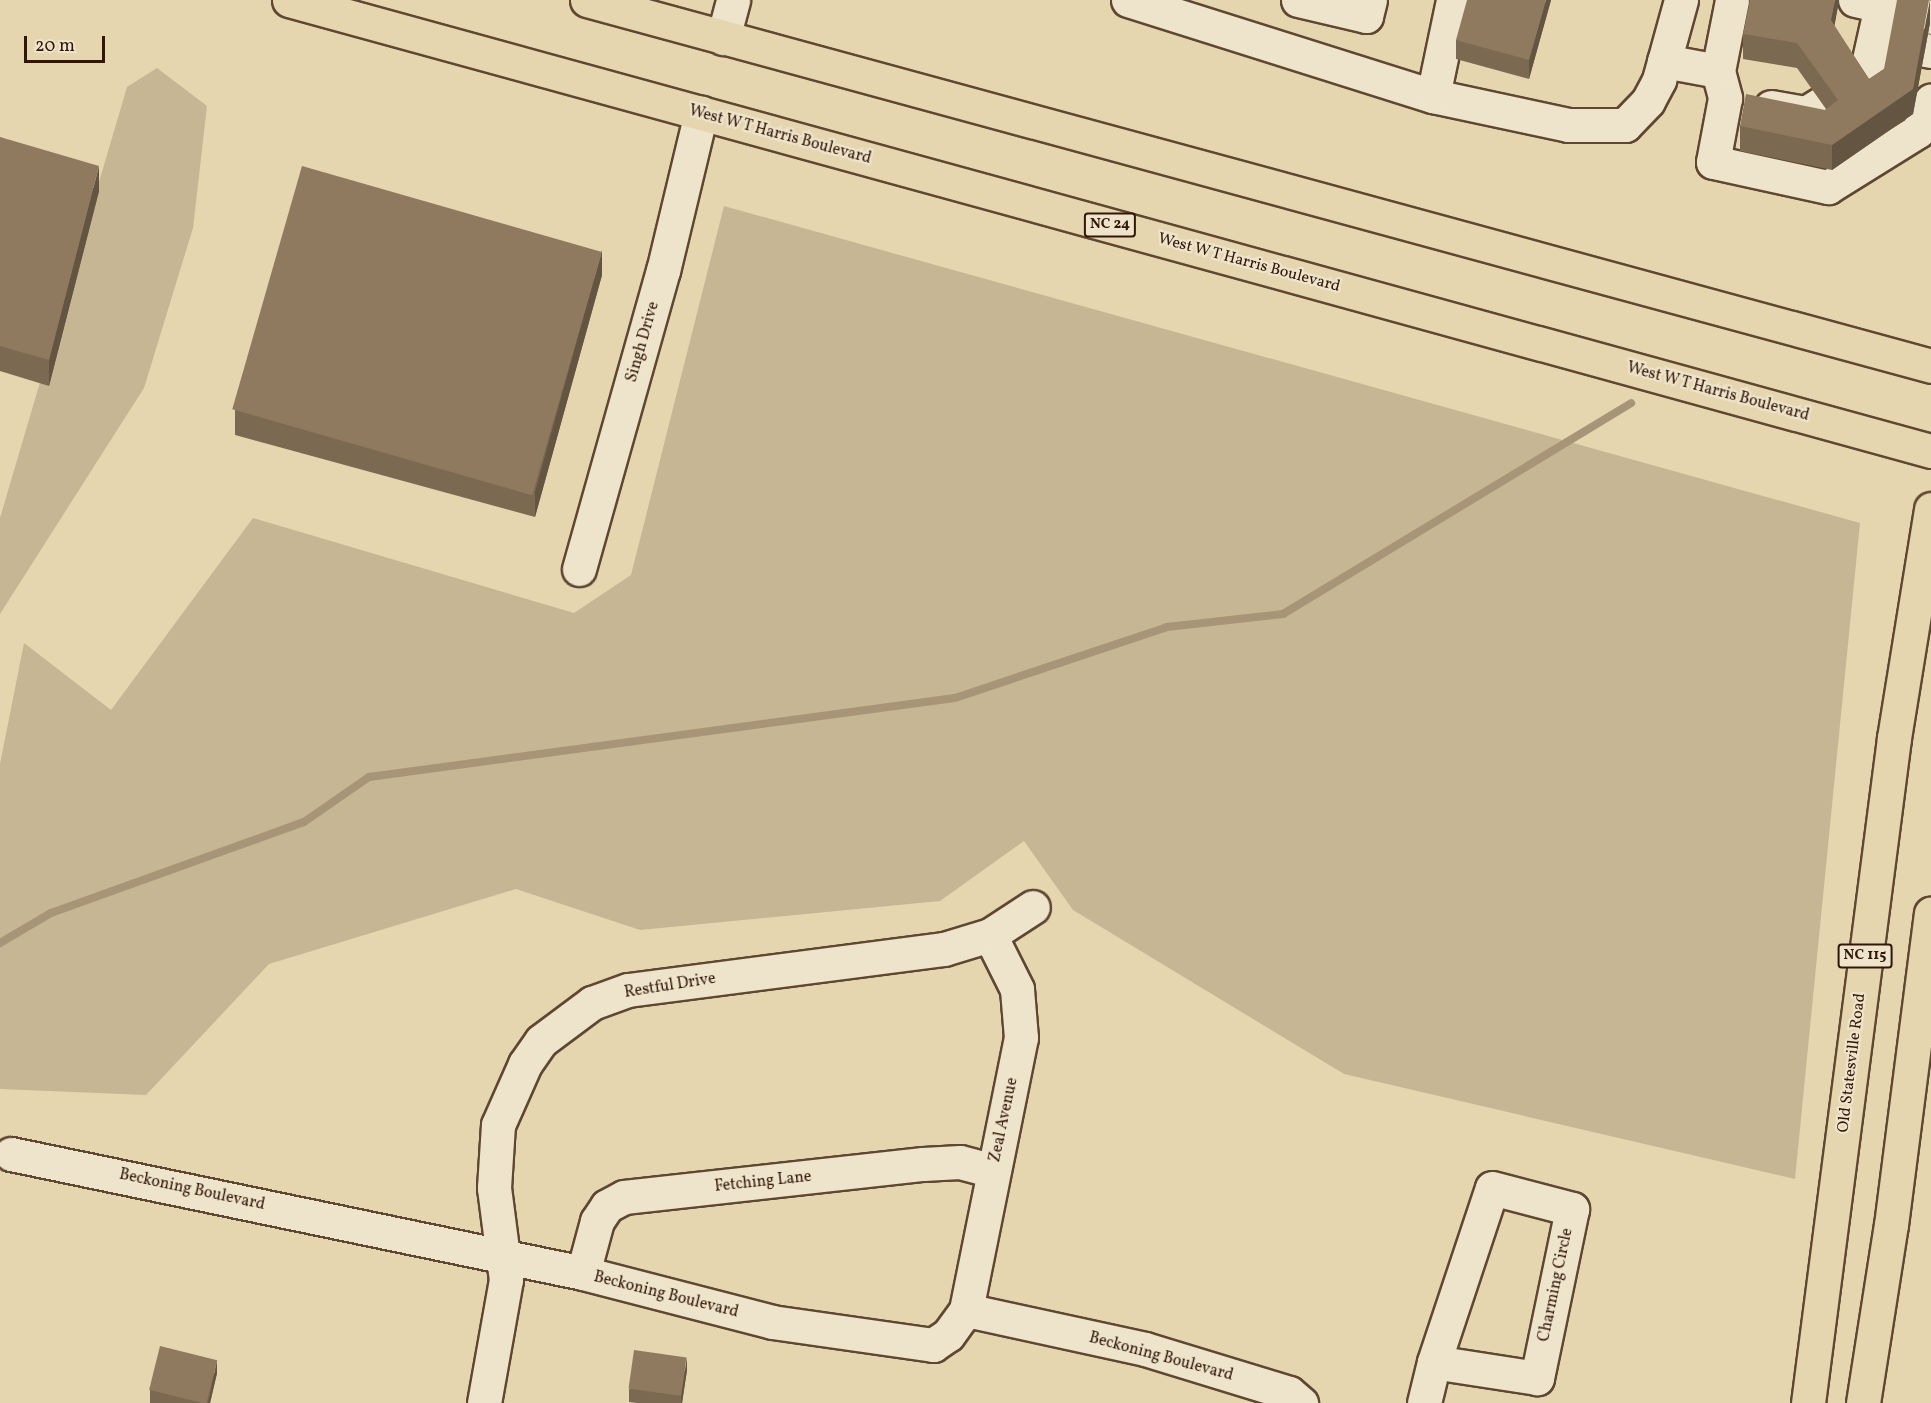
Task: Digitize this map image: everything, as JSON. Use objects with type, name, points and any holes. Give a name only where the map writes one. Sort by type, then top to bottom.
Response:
[{"type":"main road","name":"West W T Harris Boulevard","points":[[289,0],[1931,450]]},
{"type":"main road","points":[[587,0],[1931,366]]},
{"type":"main road","name":"Old Statesville Road","points":[[1808,1403],[1894,738],[1931,509]]},
{"type":"main road","points":[[1863,1403],[1891,1225],[1931,915]]},
{"type":"street","points":[[723,38],[733,0]]},
{"type":"street","points":[[1128,0],[1213,13],[1433,96],[1568,124],[1625,125],[1648,100],[1664,61],[1681,0]]},
{"type":"street","points":[[1299,0],[1366,16],[1370,0]]},
{"type":"street","points":[[1433,96],[1453,0]]},
{"type":"street","points":[[1732,0],[1713,162],[1770,165],[1810,174],[1828,187],[1874,150],[1918,131],[1926,99]]},
{"type":"street","points":[[1868,3],[1931,17]]},
{"type":"street","points":[[1868,3],[1906,47],[1869,80]]},
{"type":"street","points":[[1664,61],[1799,116]]},
{"type":"street","name":"Singh Drive","points":[[579,569],[663,271],[701,113]]},
{"type":"street","name":"Restful Drive","points":[[484,1403],[505,1300],[503,1258],[494,1188],[498,1125],[525,1064],[541,1041],[568,1018],[592,1002],[628,990],[944,949],[990,935],[1033,907]]},
{"type":"street","name":"Zeal Avenue","points":[[966,1310],[1021,1038],[1017,989],[990,935]]},
{"type":"street","name":"Beckoning Boulevard","points":[[11,1154],[164,1183],[583,1274],[772,1322],[933,1345],[948,1335],[966,1310],[1145,1349],[1288,1393],[1301,1403]]},
{"type":"street","name":"Fetching Lane","points":[[583,1274],[597,1221],[606,1206],[624,1197],[923,1164],[960,1162],[993,1171]]},
{"type":"street","name":"Charming Circle","points":[[1424,1403],[1434,1362],[1492,1188],[1572,1209],[1537,1378],[1434,1362]]},
{"type":"shaded area","points":[[157,68],[207,106],[193,228],[144,388],[0,614],[0,518],[127,87]]},
{"type":"shaded area","points":[[724,206],[1860,523],[1795,1179],[1344,1074],[1073,910],[1024,841],[940,901],[640,930],[516,889],[269,964],[146,1095],[0,1089],[0,764],[24,643],[111,710],[253,518],[574,613],[631,575]]},
{"type":"building","points":[[1467,0],[1546,0],[1529,60],[1456,40]]},
{"type":"building","points":[[1750,0],[1835,0],[1831,20],[1869,79],[1884,69],[1897,0],[1929,0],[1913,89],[1832,145],[1740,126],[1746,94],[1825,110],[1838,100],[1797,43],[1743,34]]},
{"type":"building","points":[[0,137],[99,166],[49,360],[0,346]]},
{"type":"building","points":[[302,166],[602,252],[532,495],[232,409]]},
{"type":"building","points":[[160,1346],[217,1360],[207,1403],[149,1390]]},
{"type":"building","points":[[634,1350],[686,1357],[681,1396],[629,1389]]},
{"type":"waterway","points":[[0,943],[51,913],[304,822],[369,777],[955,698],[1167,627],[1283,614],[1631,403]]}]
